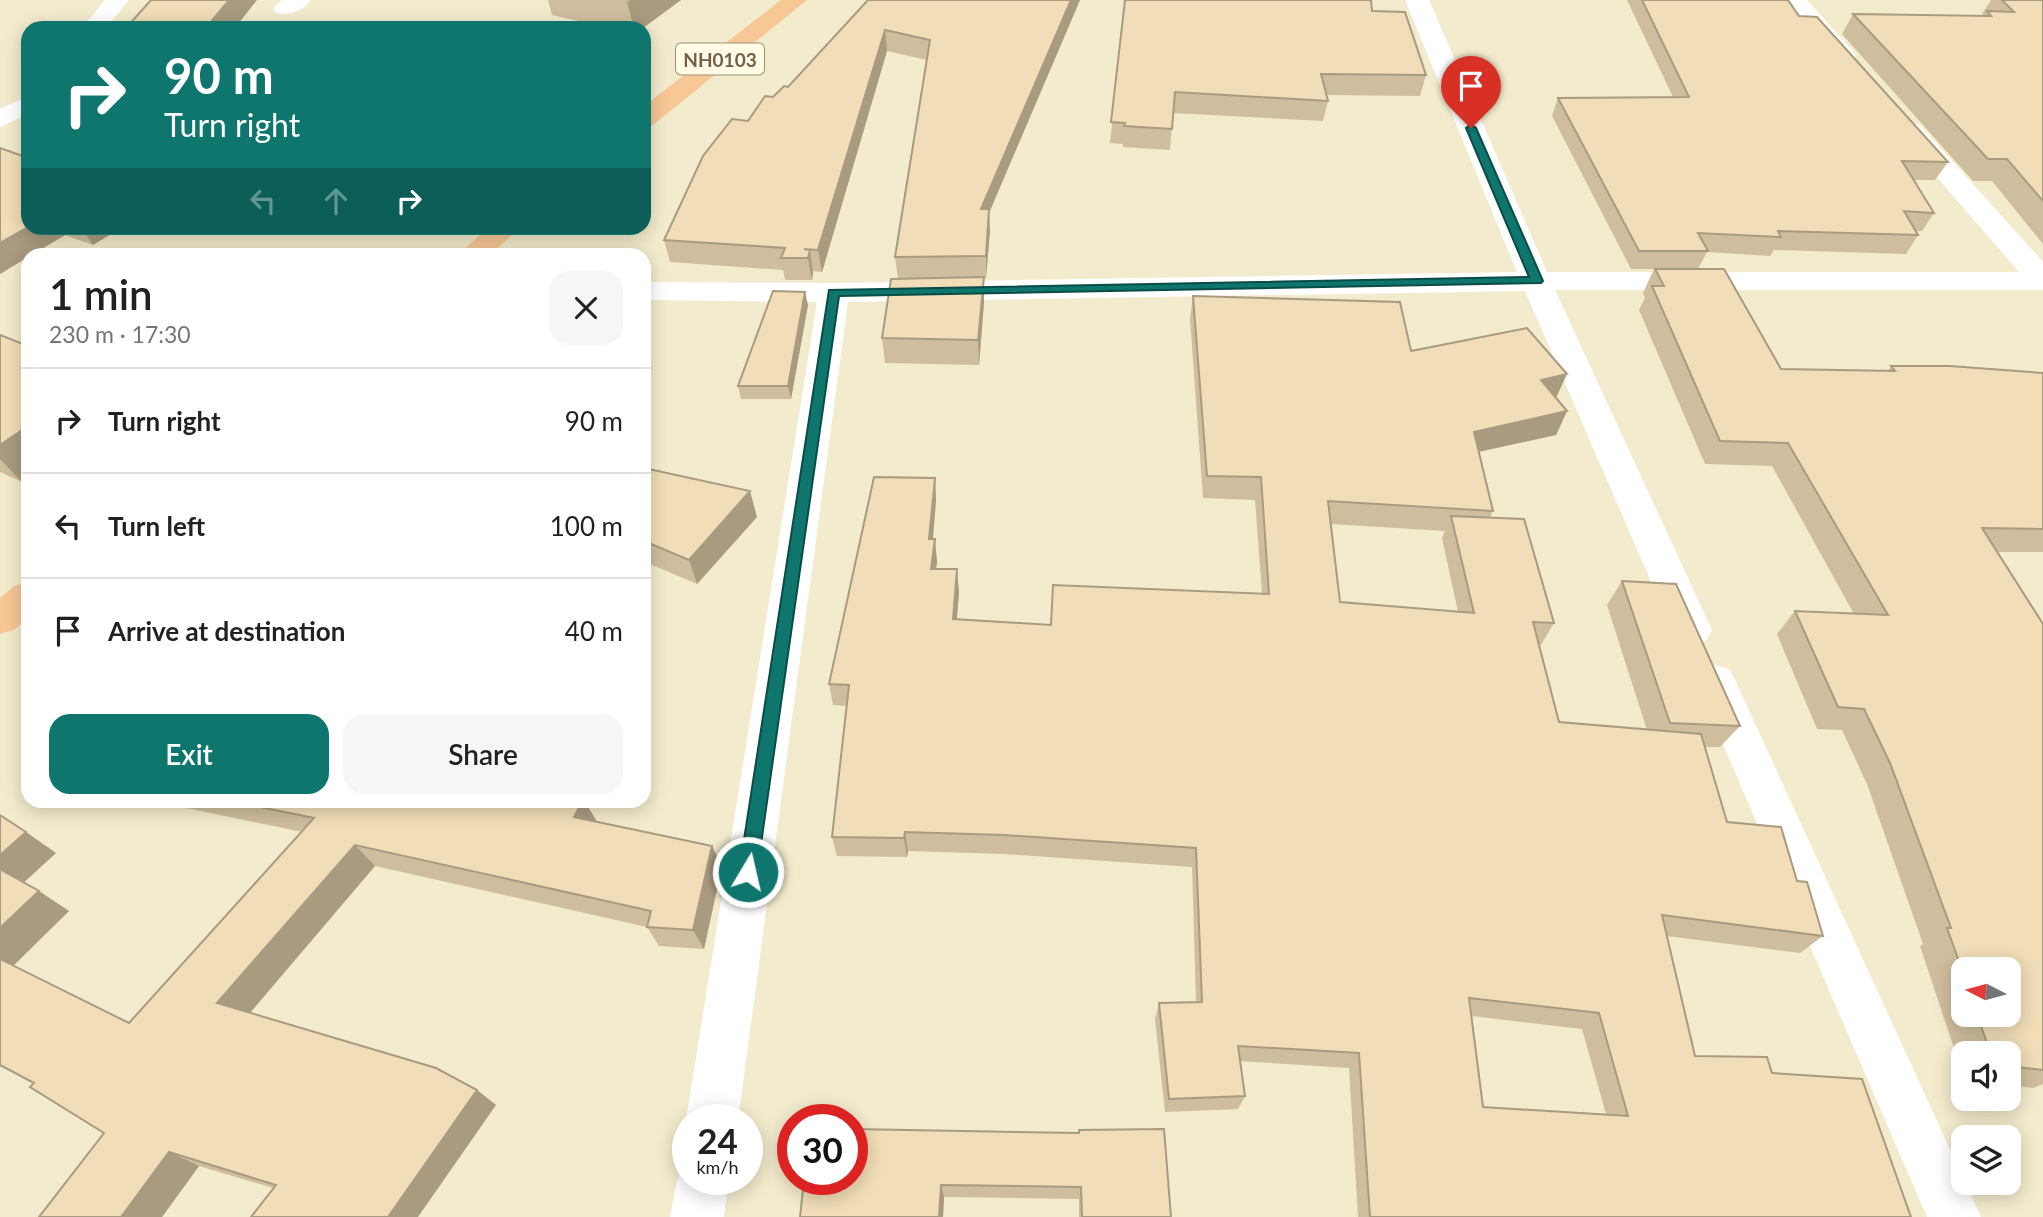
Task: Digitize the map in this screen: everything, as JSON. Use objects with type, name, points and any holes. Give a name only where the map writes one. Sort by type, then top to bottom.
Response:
[{"type":"highway","name":"NH0103","points":[[651,113],[795,0]]},
{"type":"highway","points":[[478,248],[491,235]]},
{"type":"highway","points":[[0,619],[21,602]]},
{"type":"street","points":[[100,21],[117,0]]},
{"type":"street","points":[[1417,0],[1536,281],[1954,1217]]},
{"type":"street","points":[[1794,0],[1859,73]]},
{"type":"street","points":[[0,119],[21,108]]},
{"type":"street","points":[[1896,114],[2043,281]]},
{"type":"street","points":[[651,292],[834,293],[1536,281],[2043,281]]},
{"type":"street","points":[[714,1104],[834,293]]},
{"type":"street","points":[[697,1217],[701,1195]]},
{"type":"shaded area","points":[[0,0],[2043,0],[2043,1217],[0,1217]]},
{"type":"building","points":[[151,0],[229,0],[212,21],[132,21]]},
{"type":"building","points":[[868,0],[1071,0],[981,209],[989,209],[986,256],[895,257],[930,40],[885,30],[818,250],[804,249],[810,250],[808,258],[781,258],[785,248],[664,240],[703,156],[732,119],[748,121],[765,96],[773,97],[784,86],[788,87]]},
{"type":"building","points":[[1125,0],[1371,0],[1372,11],[1405,12],[1426,75],[1321,74],[1328,101],[1175,92],[1172,129],[1124,126],[1125,123],[1111,122]]},
{"type":"building","points":[[1642,0],[1788,0],[1799,16],[1817,17],[1948,162],[1902,161],[1934,213],[1904,211],[1918,235],[1778,231],[1781,237],[1698,233],[1708,251],[1639,251],[1558,98],[1689,97]]},
{"type":"building","points":[[2002,0],[2043,0],[2043,201],[2007,159],[1988,159],[1853,14],[1991,16],[1987,11],[2014,12]]},
{"type":"building","points":[[0,148],[21,156],[21,231],[0,243]]},
{"type":"building","points":[[1655,269],[1724,269],[1781,369],[1895,371],[1891,366],[1950,366],[2043,373],[2043,529],[1982,528],[2043,624],[2043,1070],[2021,1067],[2021,1041],[1986,1041],[1981,1027],[2021,1027],[2021,957],[1957,957],[1947,928],[1951,928],[1890,763],[1864,709],[1838,707],[1795,611],[1888,615],[1788,443],[1720,441],[1652,286],[1664,286]]},
{"type":"building","points":[[984,277],[978,340],[882,338],[891,279]]},
{"type":"building","points":[[773,291],[805,292],[788,386],[738,386]]},
{"type":"building","points":[[1193,296],[1400,302],[1411,351],[1527,328],[1567,374],[1541,380],[1567,411],[1474,432],[1493,511],[1328,501],[1340,602],[1474,613],[1451,516],[1524,519],[1554,623],[1533,622],[1559,722],[1701,734],[1727,822],[1781,827],[1797,881],[1807,882],[1823,936],[1662,915],[1695,1056],[1767,1057],[1772,1073],[1862,1079],[1911,1217],[1370,1217],[1359,1053],[1238,1046],[1245,1096],[1169,1099],[1159,1003],[1202,1002],[1196,848],[1004,835],[905,832],[904,838],[832,837],[849,685],[829,684],[874,477],[935,478],[929,539],[935,539],[931,569],[957,569],[953,619],[1051,625],[1053,585],[1269,594],[1261,477],[1207,476]],"holes":[[[1469,998],[1599,1013],[1628,1116],[1483,1107]]]},
{"type":"building","points":[[0,335],[21,343],[21,431],[0,445]]},
{"type":"building","points":[[651,470],[750,491],[689,560],[651,544]]},
{"type":"building","points":[[1622,581],[1676,584],[1740,726],[1670,723]]},
{"type":"building","points":[[265,808],[579,808],[574,817],[712,846],[693,930],[647,927],[651,911],[355,845],[217,1003],[436,1068],[477,1090],[388,1217],[251,1217],[276,1185],[169,1152],[121,1217],[39,1217],[104,1133],[30,1087],[34,1083],[0,1065],[0,959],[129,1023],[314,818]]},
{"type":"building","points":[[0,815],[26,832],[0,855]]},
{"type":"building","points":[[0,869],[39,891],[0,928]]},
{"type":"building","points":[[868,1129],[1079,1133],[1079,1130],[1164,1129],[1171,1217],[1082,1217],[1081,1187],[941,1185],[939,1217],[800,1217],[802,1195],[868,1195]]},
{"type":"route","points":[[748,872],[834,293],[1536,281],[1471,128]]}]
